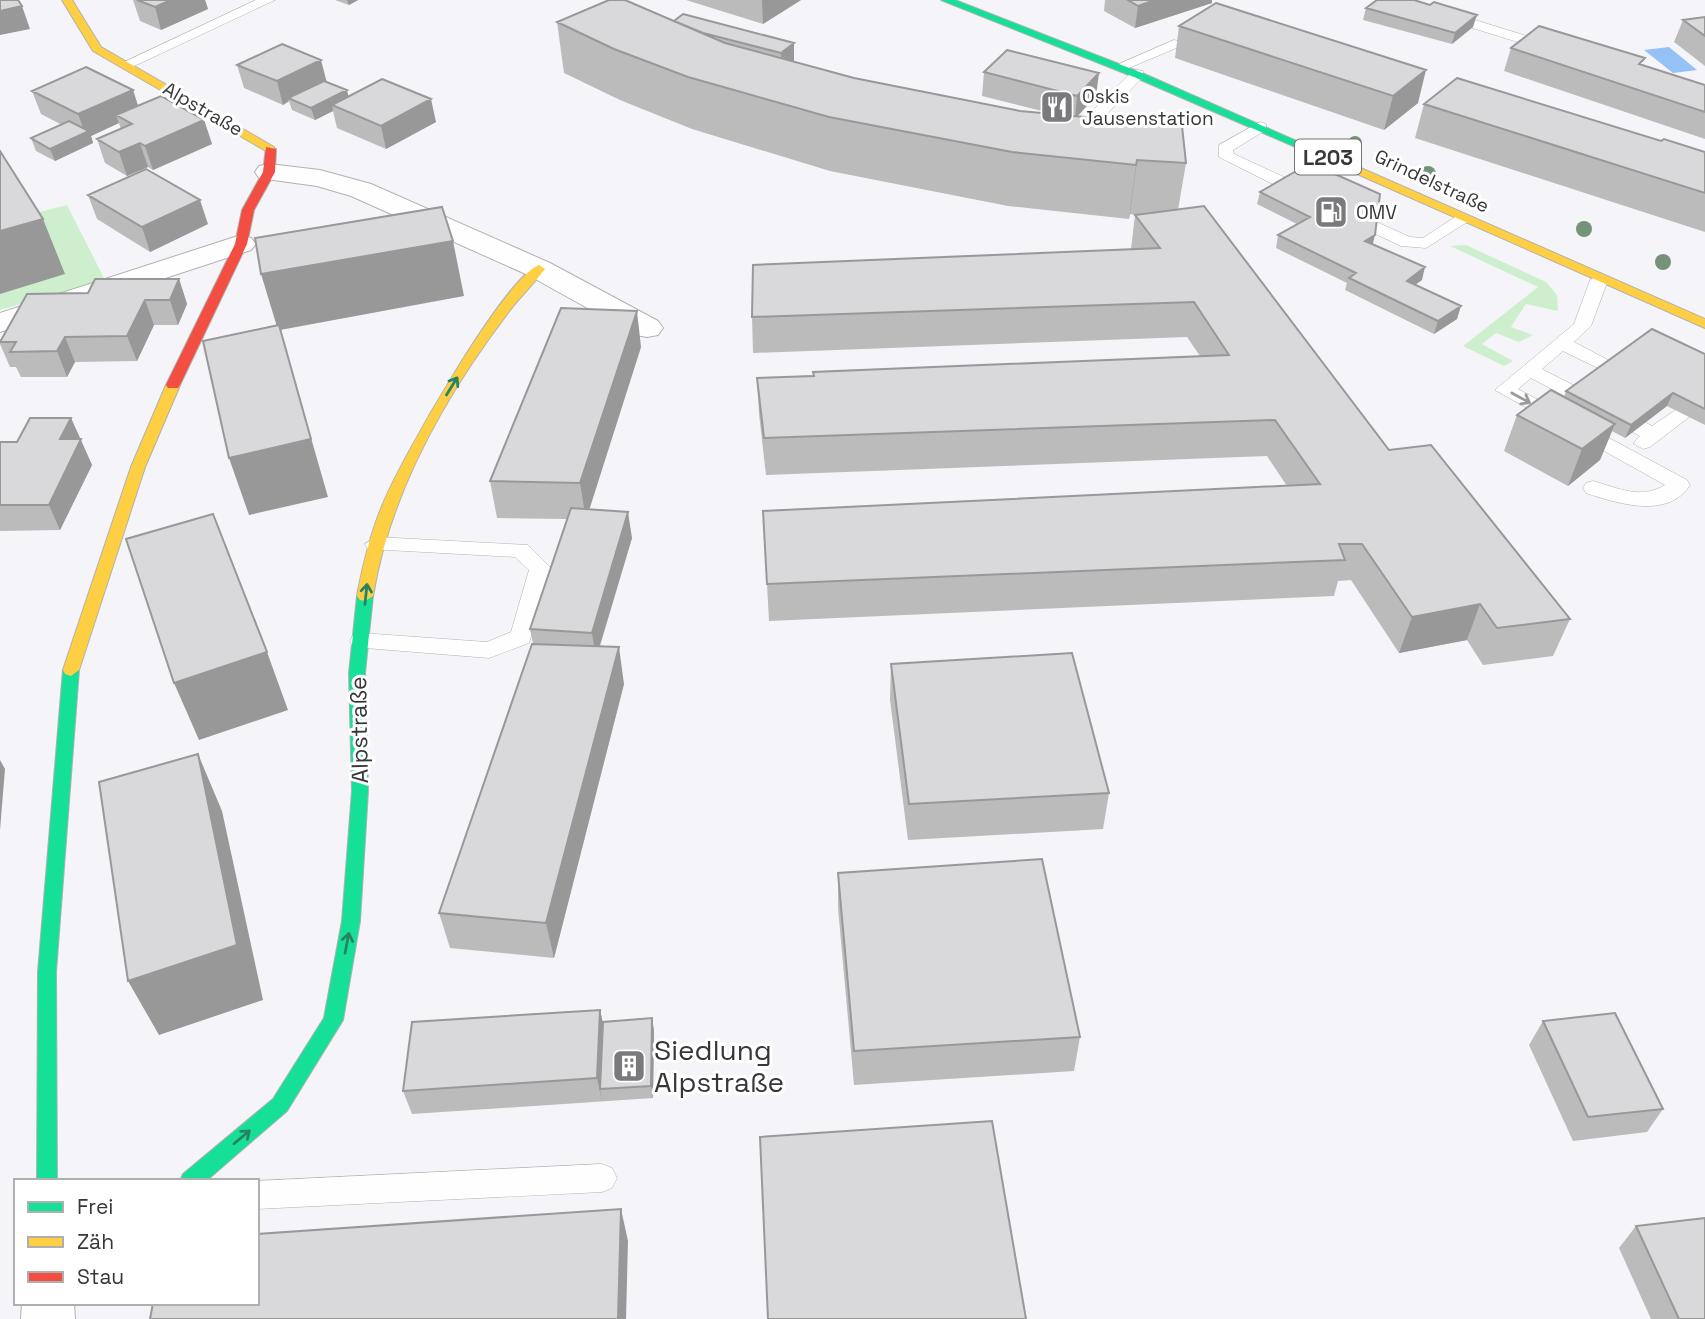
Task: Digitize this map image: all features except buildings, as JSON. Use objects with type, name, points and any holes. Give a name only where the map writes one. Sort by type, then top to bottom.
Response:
[{"type":"street","name":"Alpstraße","points":[[67,0],[97,49],[270,148],[269,172]]},
{"type":"street","name":"Grindelstraße","points":[[946,0],[1138,74],[1599,280],[1705,324]]},
{"type":"street","points":[[47,1179],[47,972],[69,675],[138,467],[169,393],[241,244],[248,210],[269,172],[341,183],[539,269],[647,328]]},
{"type":"street","points":[[0,323],[241,244]]},
{"type":"street","name":"Alpstraße","points":[[192,1179],[280,1105],[333,1020],[351,921],[360,791],[357,673],[369,564],[399,481],[437,411],[512,296],[539,269]]},
{"type":"lane","points":[[125,65],[268,0]]},
{"type":"lane","points":[[1440,13],[1569,54]]},
{"type":"lane","points":[[1119,66],[1174,44]]},
{"type":"lane","points":[[1090,122],[1138,74]]},
{"type":"lane","points":[[1260,127],[1226,148],[1227,156],[1407,242],[1426,243],[1464,219]]},
{"type":"lane","points":[[1592,488],[1630,500],[1663,498],[1679,485],[1505,390],[1582,326],[1599,280]]},
{"type":"lane","points":[[1561,343],[1644,383]]},
{"type":"lane","points":[[1529,370],[1654,435]]},
{"type":"lane","points":[[1668,395],[1698,401]]},
{"type":"lane","points":[[1627,456],[1698,401]]},
{"type":"lane","points":[[361,641],[489,650],[510,642],[521,637],[540,568],[520,550],[376,544]]},
{"type":"lane","points":[[259,1195],[602,1178]]},
{"type":"green space","points":[[67,205],[105,280],[0,310],[0,294],[28,215]]},
{"type":"green space","points":[[1466,245],[1546,282],[1557,295],[1558,311],[1526,304],[1511,327],[1533,335],[1519,342],[1496,333],[1482,344],[1513,361],[1504,366],[1463,346],[1538,287],[1450,246]]},
{"type":"water","points":[[1669,47],[1697,70],[1673,73],[1644,50]]},
{"type":"traffic: fast","points":[[946,0],[1138,75],[1334,160]]},
{"type":"traffic: fast","points":[[192,1179],[280,1105],[333,1020],[351,921],[360,791],[357,673],[365,596]]},
{"type":"traffic: fast","points":[[47,1179],[47,972],[71,670]]},
{"type":"traffic: slow","points":[[67,0],[97,49],[270,149]]},
{"type":"traffic: slow","points":[[1334,160],[1705,324]]},
{"type":"traffic: slow","points":[[365,596],[370,564],[379,534],[403,474],[451,390],[492,326],[539,269]]},
{"type":"traffic: slow","points":[[71,670],[138,467],[173,385]]},
{"type":"traffic: jam","points":[[173,385],[241,244],[248,210],[269,172],[270,149]]},
{"type":"place","name":"Oskis Jausenstation","points":[[1057,107]]},
{"type":"place","name":"OMV","points":[[1331,212]]},
{"type":"place","name":"Siedlung Alpstraße","points":[[629,1066]]}]
